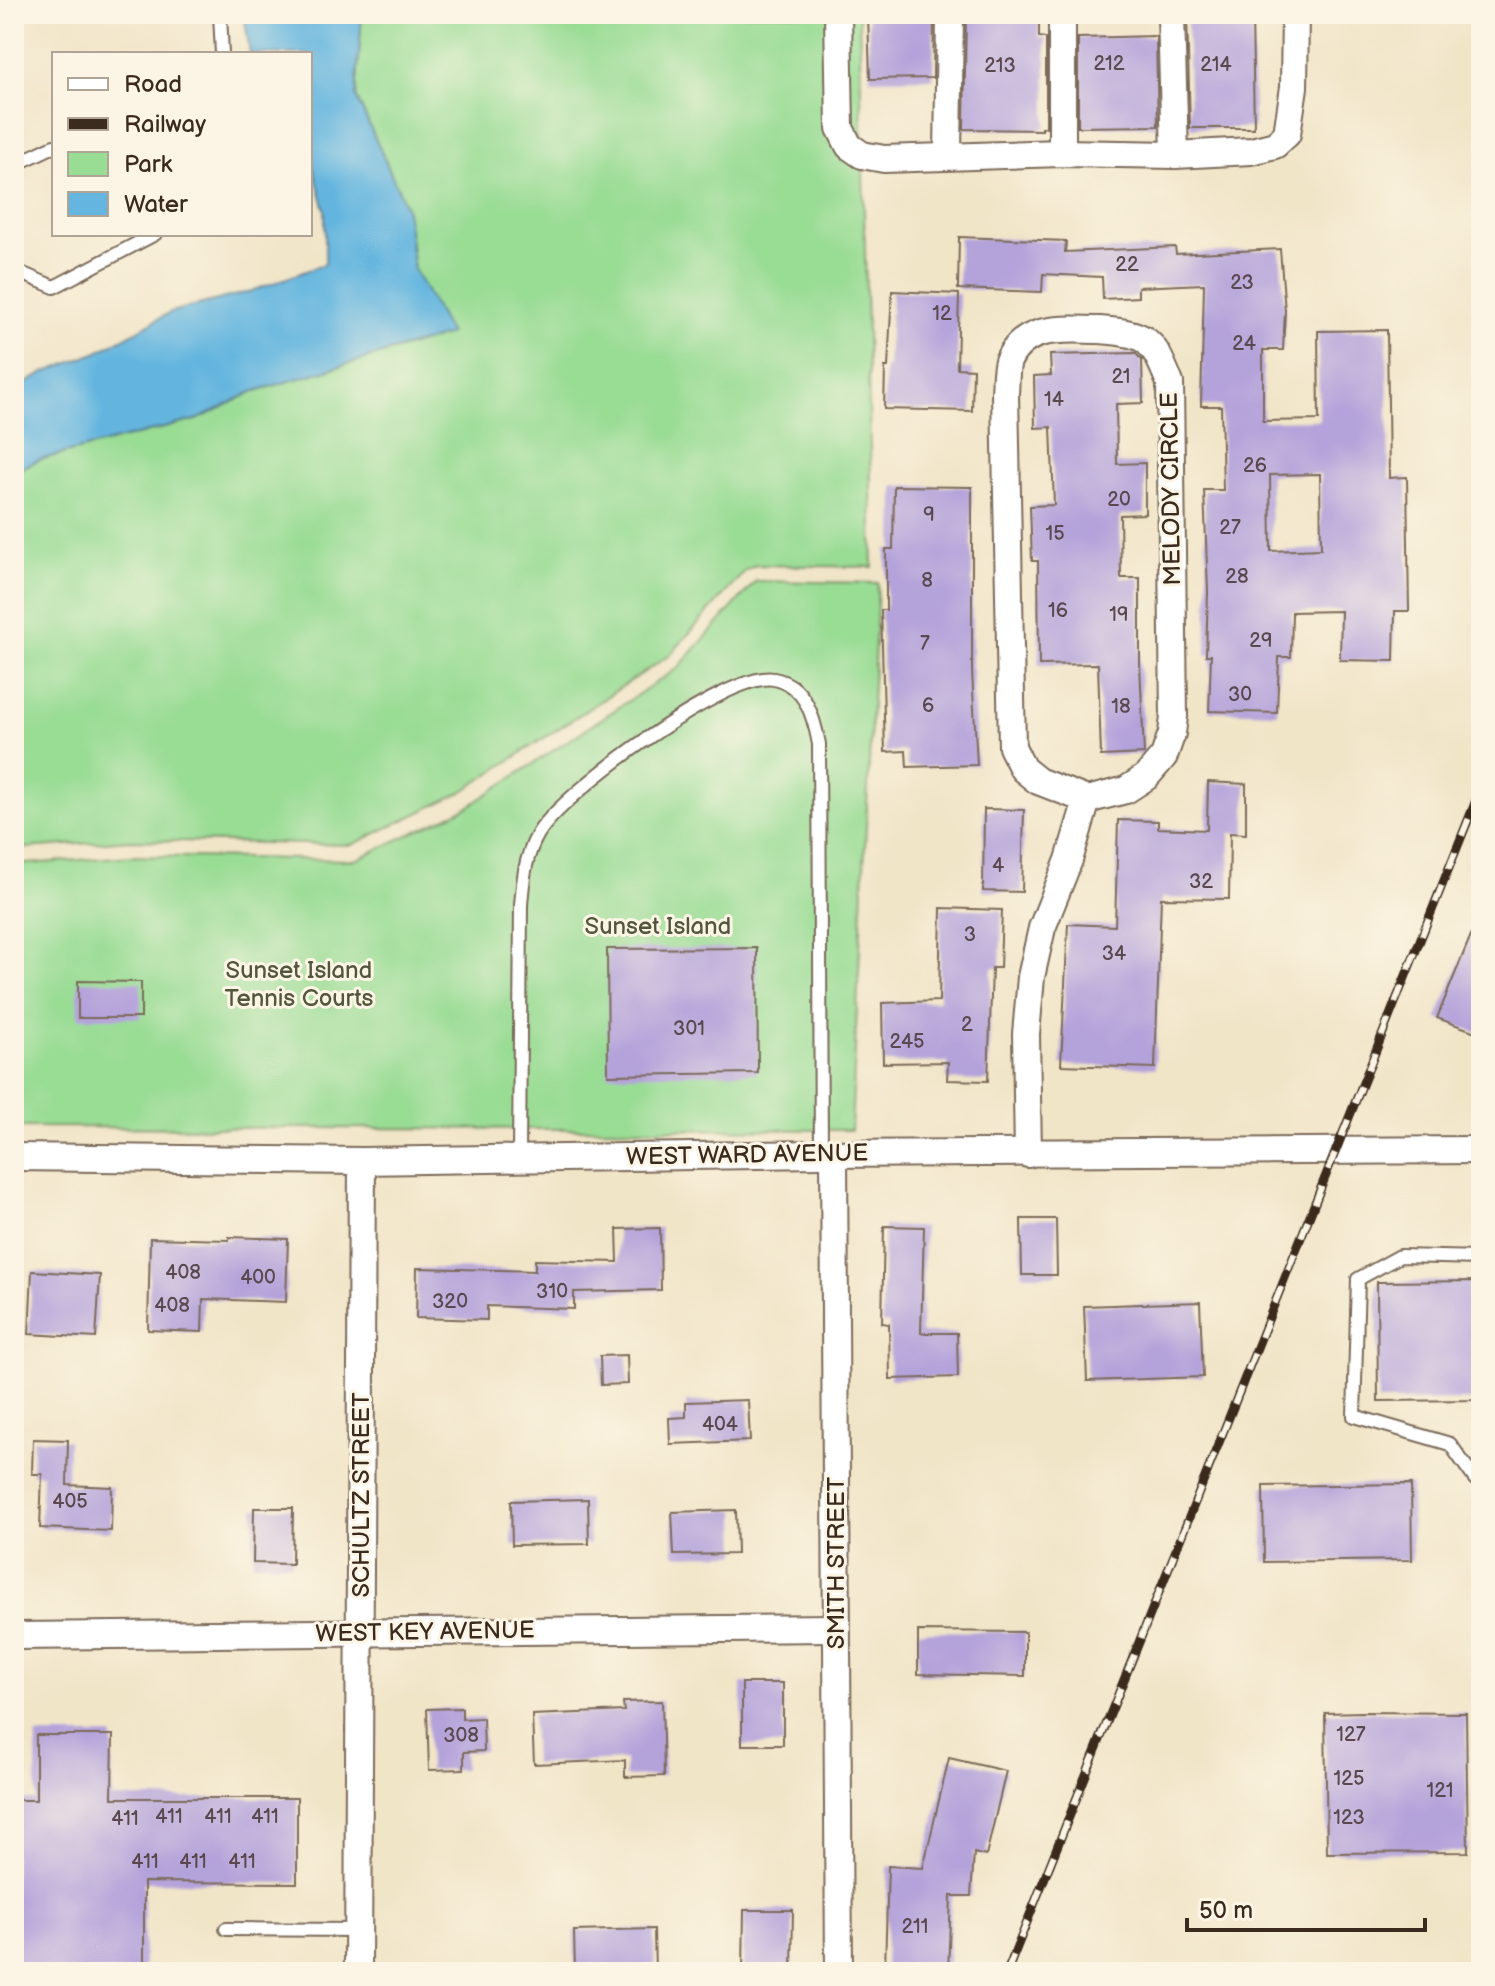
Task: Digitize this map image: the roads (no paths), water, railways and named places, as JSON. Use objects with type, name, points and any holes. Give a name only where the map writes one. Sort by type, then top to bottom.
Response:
[{"type":"street","points":[[838,14],[840,128],[849,146],[862,155],[884,159],[1062,153],[1175,155],[1251,151],[1275,145],[1287,134],[1294,87],[1295,14]]},
{"type":"street","points":[[948,155],[950,14]]},
{"type":"street","points":[[1062,14],[1062,153]]},
{"type":"street","points":[[1171,14],[1175,155]]},
{"type":"street","name":"MELODY CIRCLE","points":[[1046,331],[1127,332],[1148,341],[1157,350],[1170,383],[1172,733],[1164,756],[1146,777],[1126,790],[1087,800],[1038,781],[1023,769],[1012,747],[1007,363],[1019,344],[1035,333],[1046,331]]},
{"type":"street","points":[[1028,1154],[1026,1034],[1031,977],[1042,928],[1069,860],[1087,800]]},
{"type":"street","name":"WEST WARD AVENUE","points":[[14,1157],[362,1161],[828,1154],[1481,1150]]},
{"type":"street","name":"SMITH STREET","points":[[828,1154],[839,1972]]},
{"type":"street","name":"SCHULTZ STREET","points":[[358,1972],[362,1161]]},
{"type":"street","name":"WEST KEY AVENUE","points":[[14,1636],[836,1628]]},
{"type":"lane","points":[[220,14],[222,52]]},
{"type":"lane","points":[[14,165],[52,147]]},
{"type":"lane","points":[[14,270],[54,287],[151,236]]},
{"type":"lane","points":[[519,1158],[521,905],[523,876],[537,835],[569,799],[622,757],[728,689],[756,678],[776,679],[797,691],[813,711],[819,744],[828,1154]]},
{"type":"lane","points":[[1481,1258],[1400,1256],[1358,1279],[1354,1416],[1450,1444],[1475,1479],[1481,1479]]},
{"type":"lane","points":[[226,1929],[358,1930]]},
{"type":"water","points":[[244,14],[362,14],[356,96],[406,207],[414,270],[450,334],[252,392],[199,419],[38,460],[14,472],[14,390],[44,373],[98,352],[171,312],[252,291],[325,264],[325,210],[312,162],[312,52],[250,52]]},
{"type":"railway","points":[[1007,1972],[1481,788]]},
{"type":"park label","name":"Sunset Island","points":[[658,926]]},
{"type":"park label","name":"Sunset Island Tennis Courts","points":[[299,984]]}]
